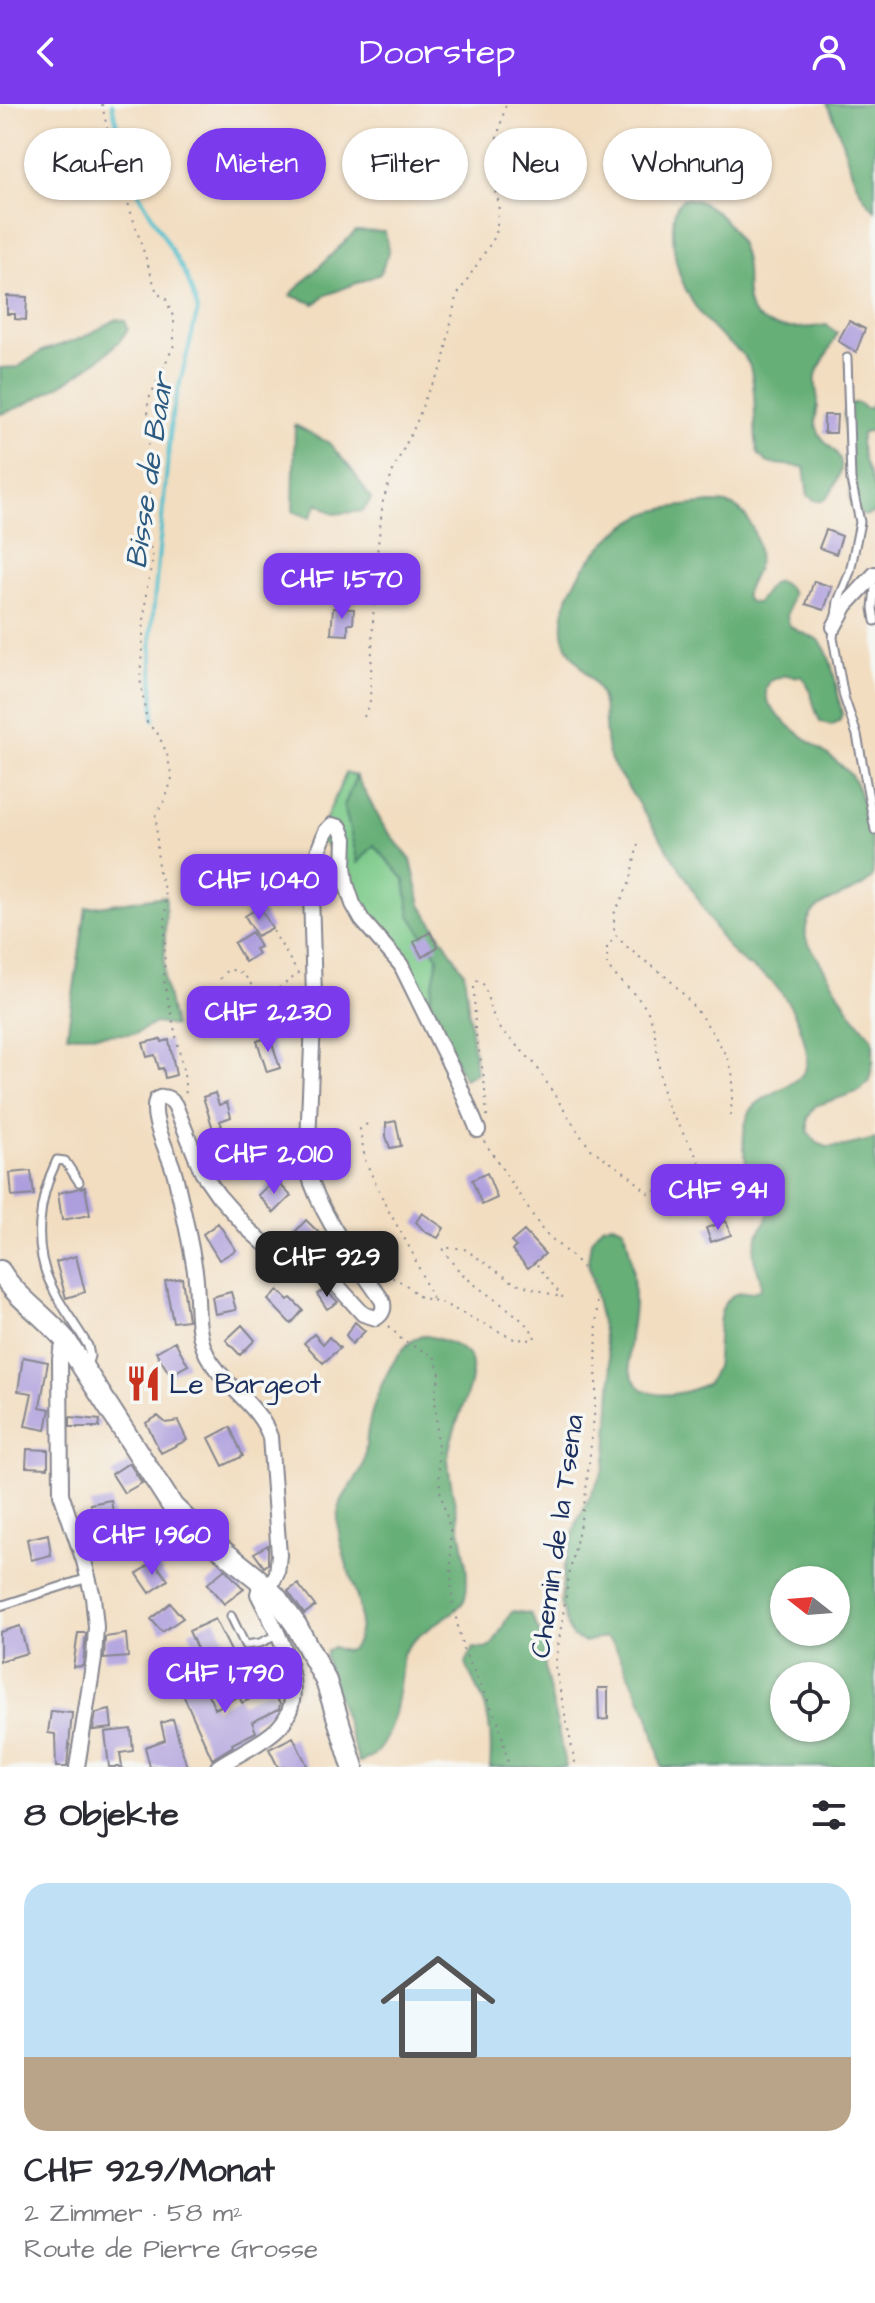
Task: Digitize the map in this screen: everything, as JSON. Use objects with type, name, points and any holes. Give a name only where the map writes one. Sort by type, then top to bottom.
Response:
[{"type":"main road","points":[[0,1271],[8,1283],[66,1341],[173,1507],[265,1586],[296,1625],[316,1659],[331,1695],[353,1767]]},
{"type":"street","points":[[834,627],[846,605],[875,574]]},
{"type":"street","points":[[218,1767],[277,1729],[287,1713],[290,1674],[279,1634],[258,1594],[276,1577],[279,1555],[270,1437],[259,1416],[220,1374],[203,1343],[193,1258],[173,1168],[156,1120],[154,1105],[157,1099],[166,1097],[175,1105],[206,1179],[248,1229],[274,1252],[335,1283],[366,1316],[379,1316],[383,1309],[382,1300],[344,1244],[307,1168],[314,996],[311,893],[316,860],[328,827],[338,825],[345,834],[344,866],[353,904],[362,920],[401,965],[456,1077],[478,1130]]},
{"type":"street","points":[[66,1341],[60,1359],[60,1483],[64,1507],[93,1597],[95,1643],[77,1767]]},
{"type":"lane","points":[[847,358],[851,480],[860,522],[854,557],[838,601],[833,638],[844,697],[857,735],[875,830]]},
{"type":"lane","points":[[875,587],[875,621]]},
{"type":"lane","points":[[79,1182],[65,1161],[57,1160],[42,1208],[39,1243],[51,1286],[88,1346],[90,1360],[85,1368]]},
{"type":"lane","points":[[0,1606],[88,1578]]},
{"type":"lane","points":[[231,1616],[245,1645],[260,1643],[279,1634]]},
{"type":"path","points":[[102,104],[111,147],[126,186],[128,203],[157,293],[166,299],[174,319],[174,345],[148,401],[150,514],[147,534],[153,558],[146,593],[140,678],[147,723],[158,734],[172,778],[166,798],[156,815],[158,868],[166,896],[164,980],[186,1097]]},
{"type":"path","points":[[364,717],[370,701],[375,571],[383,501],[427,393],[442,368],[456,297],[496,235],[499,203],[493,186],[492,157],[506,104]]},
{"type":"path","points":[[638,844],[630,882],[614,914],[613,928],[616,936],[632,953],[667,978],[716,1040],[733,1076],[731,1121]]},
{"type":"path","points":[[273,931],[306,992],[314,996]]},
{"type":"path","points":[[478,1130],[488,1113],[475,1029],[474,986],[478,980],[485,986],[499,1028],[535,1064],[591,1149],[629,1175],[648,1193],[655,1192],[659,1179],[664,1177],[691,1206],[699,1209],[707,1205],[709,1192],[697,1157],[664,1096],[649,1015],[632,991],[607,966],[607,947],[616,936]]},
{"type":"path","points":[[220,979],[227,970],[240,972],[249,980],[256,995],[264,999],[298,974]]},
{"type":"path","points":[[367,1124],[360,1129],[365,1160],[433,1300]]},
{"type":"path","name":"Chemin de la Tsena","points":[[478,1130],[543,1231],[580,1264],[597,1292],[596,1398],[585,1500],[555,1666],[576,1767]]},
{"type":"path","points":[[371,1266],[405,1284],[421,1298],[433,1300],[514,1339],[534,1340],[535,1335],[527,1323],[469,1280],[443,1248],[463,1248],[513,1282],[563,1298],[535,1262]]},
{"type":"path","points":[[379,1316],[403,1341],[434,1356],[440,1374],[435,1392],[440,1491],[450,1529],[452,1600],[463,1649],[499,1723],[509,1767]]},
{"type":"path","points":[[75,1428],[95,1428]]},
{"type":"green space","points":[[827,104],[875,104],[875,210],[865,199],[852,173]]},
{"type":"green space","points":[[692,200],[707,206],[733,232],[744,255],[749,305],[762,321],[795,328],[827,325],[837,333],[815,380],[819,433],[836,453],[841,469],[826,499],[816,501],[808,496],[804,467],[768,463],[758,454],[754,388],[748,362],[700,314],[680,276],[673,222],[680,201]]},
{"type":"green space","points":[[356,231],[385,232],[389,252],[380,274],[324,296],[315,304],[290,295]]},
{"type":"green space","points":[[117,319],[125,321],[128,328],[107,353],[51,391],[0,414],[0,368],[18,367],[42,351],[82,338]]},
{"type":"green space","points":[[875,395],[875,431],[862,434],[860,443],[875,490],[875,513],[864,516],[854,510],[851,502],[844,413],[853,403],[871,408]]},
{"type":"green space","points":[[295,425],[329,443],[352,470],[371,499],[363,511],[334,514],[318,503],[310,518],[293,511]]},
{"type":"green space","points":[[723,503],[744,514],[749,522],[756,540],[758,558],[745,596],[749,602],[757,603],[776,582],[781,582],[792,593],[787,616],[789,625],[818,640],[823,646],[834,674],[842,714],[839,721],[831,725],[820,721],[802,677],[785,675],[770,681],[766,692],[769,703],[788,725],[852,777],[860,795],[872,848],[872,878],[819,907],[806,925],[806,939],[850,1011],[873,1040],[869,1081],[860,1091],[815,1106],[808,1118],[808,1132],[817,1143],[827,1147],[875,1139],[875,1767],[662,1767],[649,1716],[614,1644],[606,1637],[584,1642],[573,1637],[561,1603],[564,1567],[577,1521],[604,1469],[607,1453],[612,1373],[588,1262],[591,1241],[602,1226],[613,1224],[623,1228],[630,1254],[634,1292],[629,1363],[632,1377],[639,1386],[649,1392],[672,1394],[708,1383],[716,1366],[720,1320],[725,1303],[733,1295],[760,1289],[761,1283],[754,1251],[770,1204],[747,1165],[744,1140],[748,1116],[762,1100],[793,1083],[806,1067],[802,1034],[788,1002],[774,984],[740,959],[726,944],[614,766],[606,742],[600,693],[565,641],[564,615],[568,598],[586,565],[626,526],[648,513]]},
{"type":"green space","points":[[346,773],[356,776],[344,806],[358,862],[374,844],[405,880],[410,915],[438,958],[429,1005],[403,958],[368,922],[338,854],[317,839]]},
{"type":"green space","points":[[356,776],[384,827],[411,860],[421,905],[464,972],[476,1073],[464,1079],[429,1005],[438,958],[410,915],[405,880],[374,845],[358,863],[344,806]]},
{"type":"green space","points":[[166,896],[164,980],[174,1026],[155,1023],[135,1034],[67,1035],[86,908]]},
{"type":"green space","points":[[422,1335],[461,1349],[470,1358],[472,1366],[468,1391],[448,1458],[464,1549],[465,1598],[455,1610],[417,1637],[403,1654],[397,1700],[388,1733],[371,1757],[359,1762],[325,1658],[327,1651],[333,1647],[344,1651],[353,1648],[360,1628],[359,1606],[341,1543],[338,1512],[363,1465],[371,1417],[386,1376],[402,1351]]},
{"type":"green space","points":[[513,1611],[531,1614],[544,1643],[545,1669],[566,1767],[490,1767],[491,1741],[487,1715],[466,1663],[473,1648],[492,1646]]},
{"type":"building","points":[[7,296],[27,297],[26,320],[15,319],[15,314],[7,314]]},
{"type":"building","points":[[849,321],[865,329],[856,352],[838,341]]},
{"type":"building","points":[[824,415],[837,415],[836,433],[824,433]]},
{"type":"building","points":[[826,530],[842,536],[836,554],[819,548]]},
{"type":"building","points":[[814,581],[832,587],[824,610],[806,604]]},
{"type":"building","points":[[333,608],[354,609],[353,624],[348,624],[348,635],[331,634]]},
{"type":"building","points":[[260,907],[272,928],[257,936],[245,916]]},
{"type":"building","points":[[252,932],[260,947],[255,949],[258,954],[245,962],[234,943]]},
{"type":"building","points":[[430,932],[438,947],[422,957],[414,942]]},
{"type":"building","points":[[270,1037],[280,1068],[267,1072],[257,1041]]},
{"type":"building","points":[[161,1039],[162,1042],[169,1040],[176,1075],[165,1078],[155,1055],[147,1057],[143,1043]]},
{"type":"building","points":[[215,1093],[219,1105],[227,1102],[231,1117],[220,1121],[222,1126],[213,1129],[203,1097]]},
{"type":"building","points":[[396,1121],[401,1146],[390,1148],[386,1123]]},
{"type":"building","points":[[337,1140],[344,1170],[327,1174],[320,1144]]},
{"type":"building","points":[[31,1171],[34,1195],[12,1197],[10,1173]]},
{"type":"building","points":[[487,1173],[497,1198],[482,1205],[472,1180]]},
{"type":"building","points":[[275,1179],[291,1196],[274,1213],[258,1195]]},
{"type":"building","points":[[85,1187],[90,1215],[62,1220],[58,1193]]},
{"type":"building","points":[[422,1213],[444,1228],[438,1238],[425,1232],[416,1222]]},
{"type":"building","points":[[306,1220],[326,1240],[320,1249],[316,1246],[311,1251],[294,1233]]},
{"type":"building","points":[[726,1221],[731,1235],[711,1242],[706,1228]]},
{"type":"building","points":[[218,1223],[236,1250],[219,1260],[203,1234]]},
{"type":"building","points":[[524,1231],[545,1254],[528,1268],[512,1250],[516,1247],[511,1242]]},
{"type":"building","points":[[76,1256],[85,1292],[66,1298],[56,1262]]},
{"type":"building","points":[[182,1278],[188,1320],[173,1322],[165,1281]]},
{"type":"building","points":[[325,1289],[338,1302],[327,1309],[317,1294]]},
{"type":"building","points":[[278,1290],[303,1310],[291,1324],[268,1300]]},
{"type":"building","points":[[231,1292],[236,1310],[215,1314],[212,1297]]},
{"type":"building","points":[[355,1322],[365,1331],[352,1344],[346,1335]]},
{"type":"building","points":[[242,1325],[255,1340],[240,1355],[226,1340]]},
{"type":"building","points":[[314,1334],[323,1344],[329,1337],[340,1348],[323,1363],[304,1343]]},
{"type":"building","points":[[175,1341],[188,1365],[170,1375],[156,1352]]},
{"type":"building","points":[[23,1357],[48,1362],[40,1407],[50,1409],[46,1430],[25,1426],[32,1393],[18,1391]]},
{"type":"building","points":[[158,1416],[166,1423],[178,1421],[187,1440],[161,1453],[146,1423]]},
{"type":"building","points":[[70,1417],[100,1420],[99,1427],[70,1427]]},
{"type":"building","points":[[230,1427],[243,1456],[223,1466],[209,1438]]},
{"type":"building","points":[[27,1449],[48,1450],[48,1468],[26,1467]]},
{"type":"building","points":[[129,1463],[142,1483],[124,1493],[112,1474]]},
{"type":"building","points":[[111,1500],[114,1519],[94,1523],[90,1504]]},
{"type":"building","points":[[158,1521],[172,1538],[155,1550],[141,1529]]},
{"type":"building","points":[[48,1534],[51,1555],[31,1560],[27,1539]]},
{"type":"building","points":[[268,1545],[268,1564],[264,1567],[254,1553]]},
{"type":"building","points":[[154,1561],[168,1580],[150,1593],[137,1574]]},
{"type":"building","points":[[225,1569],[244,1589],[224,1604],[207,1584]]},
{"type":"building","points":[[298,1584],[315,1606],[304,1614],[288,1591]]},
{"type":"building","points":[[170,1603],[183,1618],[162,1632],[151,1619]]},
{"type":"building","points":[[215,1619],[234,1657],[206,1669],[189,1631]]},
{"type":"building","points":[[20,1626],[27,1653],[0,1661],[0,1632]]},
{"type":"building","points":[[78,1633],[86,1633],[83,1666],[73,1667]]},
{"type":"building","points":[[126,1634],[128,1657],[104,1659],[105,1637]]},
{"type":"building","points":[[198,1673],[215,1709],[239,1696],[242,1703],[271,1689],[280,1704],[279,1709],[252,1722],[256,1732],[212,1759],[178,1683]]},
{"type":"building","points":[[598,1688],[608,1688],[608,1719],[599,1720]]},
{"type":"building","points":[[110,1710],[112,1728],[93,1730],[96,1713]]},
{"type":"building","points":[[51,1711],[72,1713],[67,1767],[56,1767],[55,1734],[48,1733]]},
{"type":"building","points":[[173,1719],[187,1767],[150,1767],[145,1747],[165,1740],[161,1723]]},
{"type":"building","points":[[131,1729],[133,1751],[120,1753],[122,1767],[109,1767],[105,1732]]},
{"type":"building","points":[[293,1737],[308,1767],[278,1767],[269,1749]]},
{"type":"waterway","name":"Bisse de Baar","points":[[112,104],[129,176],[187,277],[198,310],[172,415],[151,634],[154,720]]},
{"type":"place","name":"Le Bargeot","points":[[143,1383]]}]
